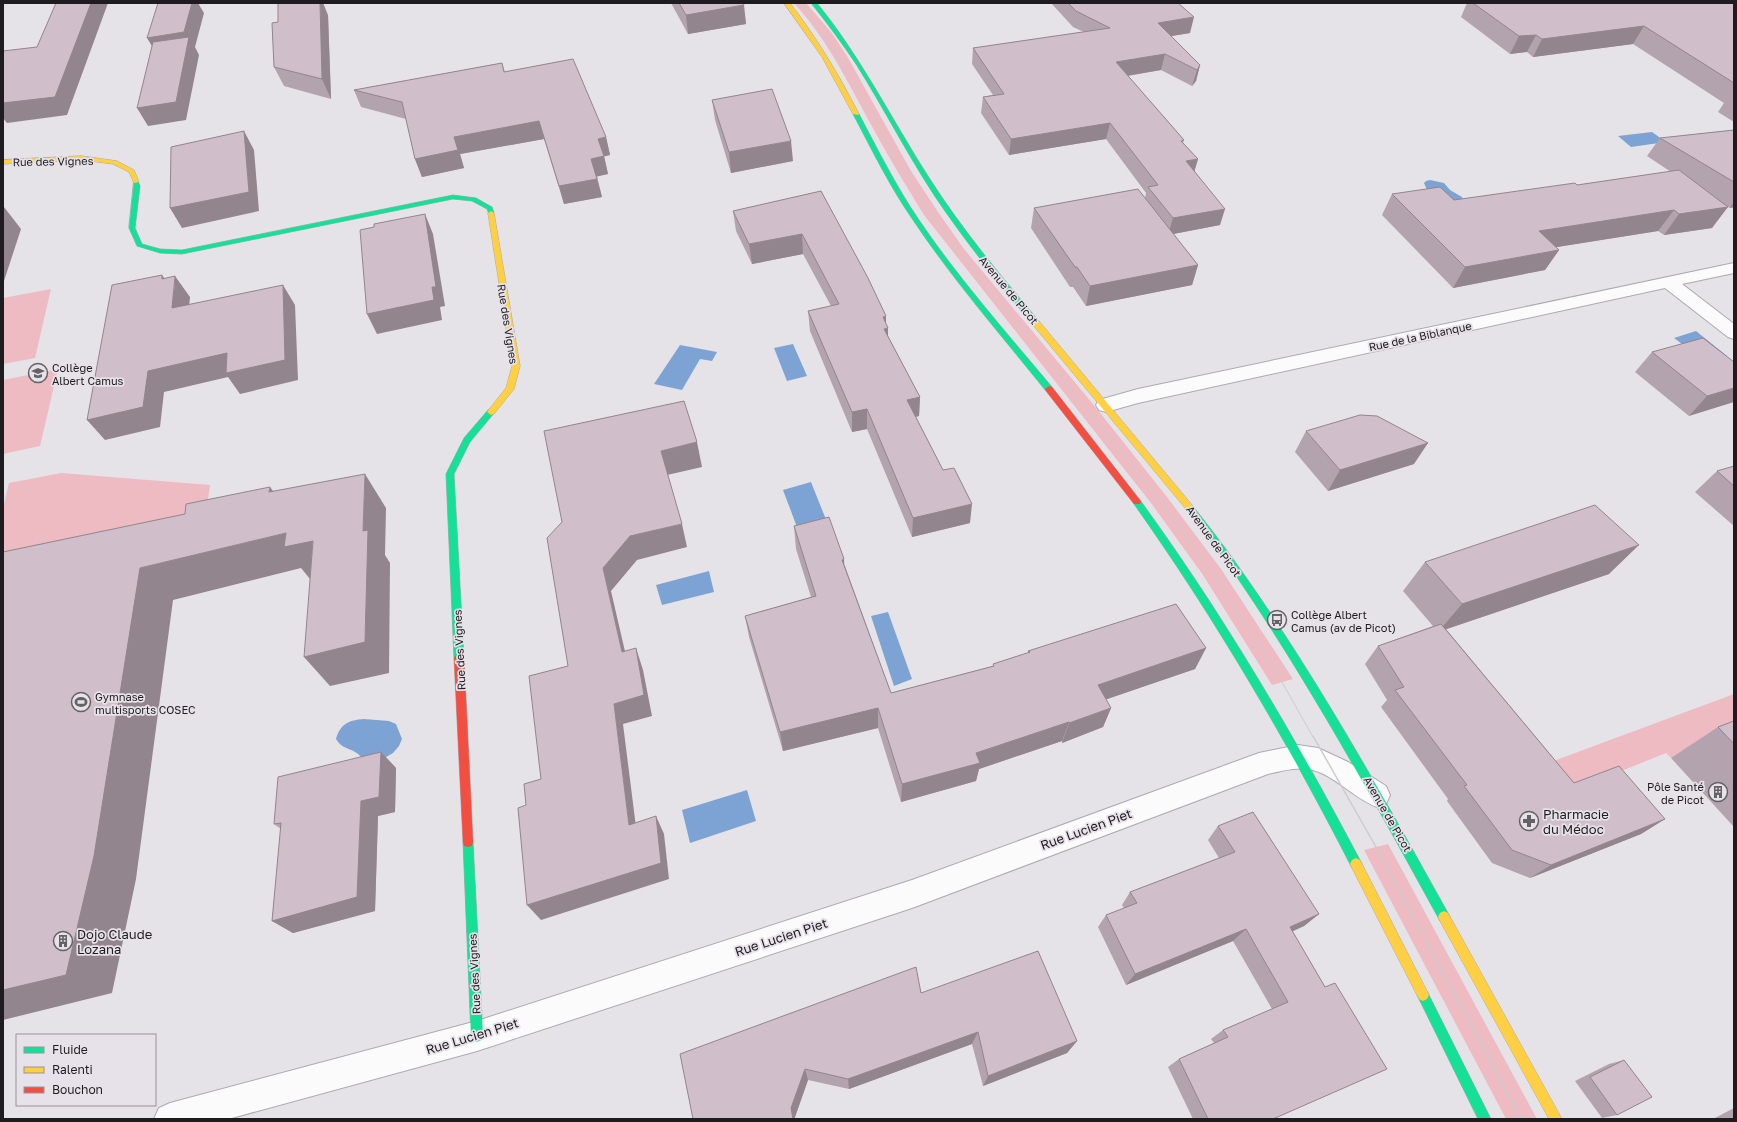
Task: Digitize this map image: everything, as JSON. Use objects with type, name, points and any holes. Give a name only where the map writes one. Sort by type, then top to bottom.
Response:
[{"type":"street","points":[[786,3],[812,34],[827,57],[889,176],[914,217],[941,254],[1071,416],[1140,507],[1195,585],[1266,699],[1298,756],[1341,836],[1485,1119]]},
{"type":"street","name":"Avenue de Picot","points":[[814,3],[838,31],[854,55],[920,169],[947,211],[973,247],[1106,405],[1180,496],[1232,564],[1313,687],[1377,795],[1556,1119]]},
{"type":"street","name":"Rue des Vignes","points":[[3,162],[82,158],[115,162],[132,171],[137,186],[132,228],[139,245],[160,251],[182,252],[453,196],[474,198],[490,208],[516,366],[510,389],[467,440],[450,474],[477,1036]]},
{"type":"street","name":"Rue de la Biblanque","points":[[1106,405],[1138,396],[1734,268]]},
{"type":"street","points":[[1668,283],[1734,333]]},
{"type":"street","name":"Rue Lucien Piet","points":[[170,1119],[477,1036],[912,894],[1259,765],[1298,756],[1311,758],[1330,765],[1377,795]]},
{"type":"shaded area","points":[[794,3],[806,3],[831,32],[847,56],[911,171],[964,249],[1097,409],[1167,497],[1221,569],[1293,679],[1272,685],[1203,575],[1151,503],[924,215],[882,145],[826,45],[806,16]]},
{"type":"shaded area","points":[[51,289],[35,358],[3,364],[3,298]]},
{"type":"shaded area","points":[[58,369],[40,446],[3,454],[3,380]]},
{"type":"shaded area","points":[[61,473],[210,485],[202,541],[3,588],[3,508],[9,483]]},
{"type":"shaded area","points":[[1734,694],[1734,733],[1671,758],[1666,753],[1547,801],[1524,772]]},
{"type":"shaded area","points":[[1388,844],[1537,1119],[1506,1119],[1364,850]]},
{"type":"water","points":[[1652,132],[1666,142],[1631,147],[1618,136]]},
{"type":"water","points":[[1430,180],[1444,183],[1450,190],[1462,197],[1463,200],[1458,202],[1427,190],[1424,183]]},
{"type":"water","points":[[1696,331],[1727,356],[1727,371],[1686,347],[1674,338]]},
{"type":"water","points":[[793,344],[807,376],[787,381],[774,348]]},
{"type":"water","points":[[680,345],[717,352],[712,361],[700,359],[682,390],[654,384]]},
{"type":"water","points":[[811,482],[829,527],[800,535],[783,490]]},
{"type":"water","points":[[709,571],[714,592],[662,605],[656,585]]},
{"type":"water","points":[[888,612],[912,679],[894,686],[871,616]]},
{"type":"water","points":[[364,719],[389,721],[396,724],[402,739],[399,746],[393,753],[386,757],[361,757],[339,743],[336,739],[343,726],[354,720]]},
{"type":"water","points":[[747,790],[756,821],[690,843],[682,810]]},
{"type":"building","points":[[56,3],[91,3],[55,97],[3,103],[3,51],[37,47]]},
{"type":"building","points":[[158,3],[192,3],[184,32],[147,38]]},
{"type":"building","points":[[278,3],[320,3],[322,79],[274,67],[272,23],[278,22]]},
{"type":"building","points":[[679,3],[743,3],[744,5],[686,15]]},
{"type":"building","points":[[1068,3],[1178,3],[1194,17],[1158,23],[1200,65],[1197,70],[1165,54],[1116,62],[1184,140],[1181,141],[1198,159],[1186,161],[1225,209],[1173,218],[1148,187],[1158,185],[1110,123],[1011,139],[983,97],[1004,94],[973,48],[1110,28],[1076,11]]},
{"type":"building","points":[[1473,3],[1734,3],[1734,83],[1644,26],[1542,39],[1536,35],[1519,36]]},
{"type":"building","points":[[189,37],[176,102],[137,108],[153,42]]},
{"type":"building","points":[[573,59],[606,137],[598,139],[604,156],[591,159],[597,179],[559,186],[539,121],[454,137],[458,150],[415,159],[402,102],[354,90],[502,63],[504,72]]},
{"type":"building","points":[[772,89],[791,141],[729,152],[712,100]]},
{"type":"building","points":[[1734,130],[1734,182],[1660,138]]},
{"type":"building","points":[[244,131],[249,192],[170,208],[171,147]]},
{"type":"building","points":[[1679,170],[1728,207],[1679,214],[1674,210],[1539,231],[1559,250],[1465,267],[1392,194],[1440,187],[1454,200],[1575,183],[1577,185]]},
{"type":"building","points":[[1138,189],[1198,265],[1090,286],[1034,208]]},
{"type":"building","points":[[821,191],[868,278],[886,316],[883,317],[888,328],[884,329],[920,397],[907,400],[943,470],[954,468],[972,504],[913,518],[867,409],[852,412],[808,311],[839,304],[802,234],[749,244],[733,211]]},
{"type":"building","points":[[425,214],[436,287],[432,287],[434,300],[367,314],[360,230],[374,227],[374,224]]},
{"type":"building","points":[[162,275],[162,279],[175,276],[172,308],[283,285],[285,360],[226,373],[227,353],[148,371],[143,407],[87,420],[112,285]]},
{"type":"building","points":[[1703,338],[1734,362],[1734,388],[1707,396],[1652,352]]},
{"type":"building","points":[[684,401],[697,442],[661,451],[682,524],[630,536],[603,568],[622,652],[636,648],[644,695],[614,704],[629,825],[656,816],[661,863],[527,905],[518,808],[526,805],[524,784],[541,779],[529,676],[568,666],[547,538],[562,522],[544,431]]},
{"type":"building","points":[[1360,415],[1377,416],[1428,443],[1340,470],[1306,431]]},
{"type":"building","points":[[1734,466],[1734,486],[1717,471]]},
{"type":"building","points":[[365,474],[363,531],[368,530],[365,642],[304,657],[313,541],[284,547],[286,533],[140,568],[94,856],[66,975],[3,990],[3,552],[185,514],[186,504],[270,487],[269,492]]},
{"type":"building","points":[[1595,505],[1639,545],[1462,604],[1425,562]]},
{"type":"building","points":[[829,517],[844,559],[842,560],[891,693],[994,666],[993,664],[1030,652],[1028,651],[1176,604],[1206,648],[1098,685],[1111,708],[976,753],[980,763],[902,784],[878,708],[780,732],[745,616],[816,596],[794,526]]},
{"type":"building","points":[[1441,624],[1574,783],[1619,766],[1665,819],[1551,865],[1512,850],[1464,786],[1467,785],[1395,690],[1404,687],[1378,646]]},
{"type":"building","points":[[1734,721],[1734,744],[1718,727]]},
{"type":"building","points":[[381,752],[379,797],[361,801],[357,897],[272,921],[281,823],[274,824],[278,777]]},
{"type":"building","points":[[1253,812],[1319,914],[1290,927],[1325,987],[1335,983],[1387,1069],[1273,1119],[1208,1119],[1179,1059],[1228,1037],[1223,1030],[1288,1002],[1246,929],[1135,974],[1106,915],[1137,903],[1130,892],[1235,852],[1218,826]]},
{"type":"building","points":[[1038,951],[1077,1041],[988,1076],[978,1032],[848,1079],[805,1069],[791,1108],[793,1119],[693,1119],[680,1054],[916,967],[921,993]]},
{"type":"building","points":[[1624,1060],[1652,1097],[1617,1115],[1590,1077]]},
{"type":"tram line","points":[[800,3],[835,51],[901,166],[947,237],[1160,500],[1211,571],[1282,682],[1313,737]]},
{"type":"tram line","points":[[1313,736],[1376,847],[1521,1119]]},
{"type":"traffic: fast","points":[[814,3],[846,44],[860,65],[911,154],[951,215],[1036,323]]},
{"type":"traffic: fast","points":[[856,114],[884,168],[931,242],[947,264],[1049,389]]},
{"type":"traffic: fast","points":[[136,182],[137,186],[132,228],[139,245],[160,251],[182,252],[453,197],[474,199],[490,208],[491,213]]},
{"type":"traffic: fast","points":[[459,658],[450,474],[467,440],[491,412]]},
{"type":"traffic: fast","points":[[1137,502],[1198,589],[1254,678],[1307,770],[1356,864]]},
{"type":"traffic: fast","points":[[1189,507],[1233,565],[1317,694],[1444,917]]},
{"type":"traffic: fast","points":[[468,842],[477,1036]]},
{"type":"traffic: fast","points":[[1423,995],[1485,1119]]},
{"type":"traffic: slow","points":[[787,3],[807,29],[825,57],[856,114]]},
{"type":"traffic: slow","points":[[3,162],[82,158],[115,162],[132,171],[136,182]]},
{"type":"traffic: slow","points":[[491,213],[516,366],[510,389],[491,412]]},
{"type":"traffic: slow","points":[[1036,323],[1189,507]]},
{"type":"traffic: slow","points":[[1356,864],[1423,995]]},
{"type":"traffic: slow","points":[[1444,917],[1556,1119]]},
{"type":"traffic: jam","points":[[1049,389],[1137,502]]},
{"type":"traffic: jam","points":[[459,658],[468,842]]},
{"type":"place","name":"Collège Albert Camus","points":[[38,373]]},
{"type":"place","name":"Collège Albert Camus (av de Picot)","points":[[1277,620]]},
{"type":"place","name":"Gymnase multisports COSEC","points":[[81,702]]},
{"type":"place","name":"Pôle Santé de Picot","points":[[1718,792]]},
{"type":"place","name":"Pharmacie du Médoc","points":[[1529,821]]},
{"type":"place","name":"Dojo Claude Lozana","points":[[63,941]]}]
